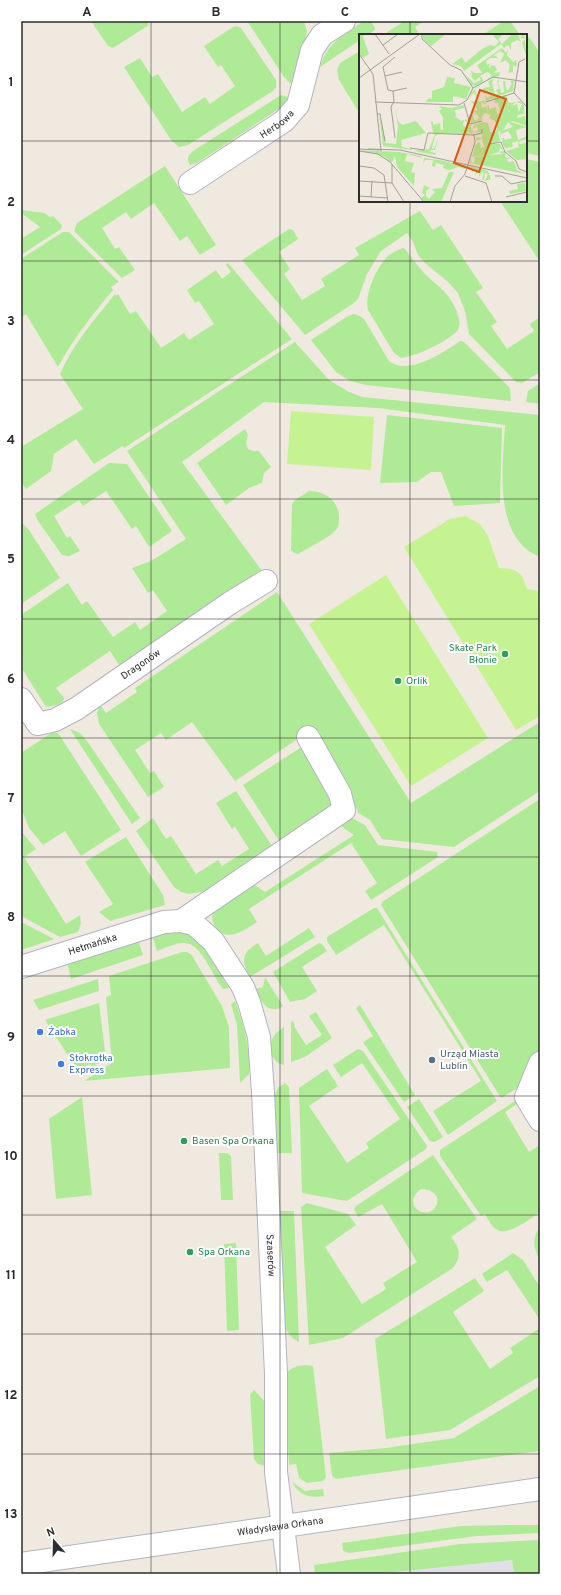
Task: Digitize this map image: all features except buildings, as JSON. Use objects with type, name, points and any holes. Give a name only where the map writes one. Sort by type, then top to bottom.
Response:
[{"type":"street","name":"Herbowa","points":[[190,183],[284,121],[298,105],[312,50],[322,35],[344,21]]},
{"type":"street","name":"Dragonów","points":[[21,699],[38,724],[55,720],[76,709],[230,603],[266,581]]},
{"type":"street","name":"Hetmańska","points":[[21,968],[172,921],[344,810],[340,794],[308,737]]},
{"type":"street","name":"Szaserów","points":[[172,921],[194,924],[207,935],[223,955],[243,987],[259,1037],[276,1374],[276,1472],[289,1574]]},
{"type":"street","points":[[540,1063],[526,1097],[540,1120]]},
{"type":"street","name":"Władysława Orkana","points":[[21,1564],[540,1489]]},
{"type":"shaded area","points":[[512,1560],[514,1574],[376,1574]]},
{"type":"green space","points":[[91,21],[147,21],[149,25],[113,48],[108,46]]},
{"type":"green space","points":[[247,21],[304,21],[307,31],[296,84],[290,83],[284,77]]},
{"type":"green space","points":[[364,21],[371,21],[375,28],[375,30],[369,34],[359,34],[359,41],[320,67],[327,51],[344,34]]},
{"type":"green space","points":[[405,21],[424,21],[415,27],[418,32],[415,34],[388,34],[387,32]]},
{"type":"green space","points":[[504,21],[510,21],[519,34],[484,34]]},
{"type":"green space","points":[[236,26],[241,28],[276,80],[276,87],[273,91],[188,145],[179,147],[171,140],[124,67],[140,58],[152,77],[158,74],[182,112],[205,97],[210,104],[235,86],[221,65],[218,67],[204,46]]},
{"type":"green space","points":[[529,37],[540,53],[540,156],[527,153],[527,38]]},
{"type":"green space","points":[[359,52],[359,112],[339,80],[337,70],[340,63]]},
{"type":"green space","points":[[281,95],[291,98],[283,106],[197,163],[190,165],[188,157],[193,151]]},
{"type":"green space","points":[[527,159],[540,162],[540,262],[501,202],[527,202]]},
{"type":"green space","points":[[165,166],[216,245],[200,255],[187,236],[180,241],[154,203],[131,219],[126,212],[102,228],[115,249],[119,247],[135,270],[122,278],[74,231],[77,223]]},
{"type":"green space","points":[[21,210],[44,213],[50,217],[53,216],[62,225],[61,229],[21,255],[21,239],[40,227],[21,213]]},
{"type":"green space","points":[[420,211],[433,230],[441,225],[483,288],[476,292],[497,322],[491,326],[507,349],[534,331],[530,324],[540,317],[540,372],[522,383],[516,382],[469,334],[465,311],[458,293],[418,255],[413,242],[407,233],[381,251],[367,274],[358,299],[354,303],[305,335],[242,260],[289,229],[293,230],[298,239],[279,252],[290,269],[284,274],[302,300],[325,286],[321,279],[359,255],[355,248]]},
{"type":"green space","points":[[63,232],[69,232],[119,282],[111,287],[113,290],[83,327],[58,367],[26,314],[21,318],[21,259]]},
{"type":"green space","points":[[403,248],[424,273],[447,294],[454,305],[460,323],[457,331],[453,335],[434,347],[401,358],[394,353],[368,310],[367,304],[369,290],[378,269],[388,256]]},
{"type":"green space","points":[[228,263],[292,339],[124,448],[123,446],[94,464],[76,439],[54,454],[51,471],[26,489],[21,482],[21,447],[83,409],[60,374],[71,352],[115,294],[116,296],[118,294],[130,314],[136,311],[161,348],[184,333],[189,340],[214,324],[199,301],[195,303],[187,290],[216,270],[222,279],[231,272],[226,265]]},
{"type":"green space","points":[[354,314],[364,319],[389,361],[397,365],[406,366],[425,361],[435,357],[460,341],[464,342],[510,388],[511,401],[366,385],[350,381],[336,372],[311,340],[348,316]]},
{"type":"green space","points":[[295,342],[329,380],[349,392],[363,397],[540,415],[540,557],[525,548],[514,534],[507,518],[503,480],[505,425],[378,408],[264,402],[182,462],[262,571],[121,668],[110,651],[56,688],[64,698],[63,702],[46,707],[21,667],[21,615],[68,583],[82,605],[87,601],[113,637],[135,622],[140,630],[167,611],[153,590],[148,593],[132,568],[151,561],[186,539],[127,451]]},
{"type":"green space","points":[[540,383],[540,404],[526,402],[528,391]]},
{"type":"green space","points":[[291,411],[374,417],[371,470],[287,464]]},
{"type":"green space","points":[[387,415],[502,428],[500,503],[454,506],[441,472],[431,472],[417,482],[380,483]]},
{"type":"green space","points":[[245,429],[248,435],[246,443],[248,449],[259,451],[271,467],[264,473],[262,483],[249,488],[226,505],[197,463]]},
{"type":"green space","points":[[109,463],[127,464],[172,531],[149,547],[136,526],[132,529],[106,491],[83,506],[79,500],[54,516],[67,538],[70,536],[80,551],[69,556],[62,555],[38,521],[35,514]]},
{"type":"green space","points":[[309,491],[321,493],[331,499],[337,507],[339,513],[339,524],[332,534],[298,554],[291,550],[292,504],[295,500]]},
{"type":"green space","name":"Skate Park Błonie","points":[[465,516],[480,524],[488,536],[499,568],[510,569],[518,572],[523,578],[527,589],[539,591],[540,593],[540,716],[516,730],[404,547],[450,519]]},
{"type":"green space","points":[[21,522],[29,530],[60,578],[21,604]]},
{"type":"green space","name":"Orlik","points":[[386,575],[488,738],[411,786],[309,624]]},
{"type":"green space","points":[[277,592],[411,803],[540,722],[540,791],[454,847],[382,839],[370,820],[357,812],[358,811],[309,727],[297,733],[299,738],[235,781],[192,722],[166,740],[161,733],[135,750],[150,773],[154,771],[164,787],[148,797],[99,724],[97,713],[100,705],[106,713],[137,692],[135,688]]},
{"type":"green space","points":[[70,729],[80,733],[87,741],[140,818],[132,824]]},
{"type":"green space","points":[[53,732],[58,733],[121,830],[81,856],[65,831],[43,845],[29,828],[21,808],[21,753]]},
{"type":"green space","points":[[303,746],[336,804],[281,844],[243,785]]},
{"type":"green space","points":[[236,791],[274,849],[207,891],[189,894],[181,892],[174,887],[136,831],[153,818],[166,839],[171,836],[196,874],[218,860],[222,866],[249,849],[235,827],[232,829],[216,803]]},
{"type":"green space","points":[[540,799],[540,1054],[529,1081],[501,1098],[381,905],[382,902]]},
{"type":"green space","points":[[350,817],[365,825],[378,845],[437,852],[438,857],[371,900],[365,891],[377,883],[351,843],[249,909],[257,922],[247,929],[230,935],[219,931],[214,924],[212,917],[214,911],[219,905],[249,881],[265,892],[354,835],[338,824]]},
{"type":"green space","points":[[21,831],[36,849],[24,857],[66,924],[80,915],[81,923],[78,932],[60,937],[21,916]]},
{"type":"green space","points":[[126,837],[163,895],[165,905],[110,921],[99,912],[113,904],[85,862]]},
{"type":"green space","points":[[374,908],[377,908],[497,1101],[448,1135],[433,1111],[481,1081],[384,925],[336,955],[327,941],[327,937]]},
{"type":"green space","points":[[21,922],[54,939],[21,950]]},
{"type":"green space","points":[[309,928],[315,937],[250,977],[244,962],[244,958],[248,950],[258,943],[266,956]]},
{"type":"green space","points":[[168,930],[179,931],[195,939],[212,959],[229,988],[223,989],[201,954],[190,944],[177,944],[157,951],[152,935]]},
{"type":"green space","points":[[138,939],[143,955],[71,979],[68,963]]},
{"type":"green space","points":[[319,943],[322,944],[327,951],[302,967],[317,991],[305,999],[290,1002],[273,972]]},
{"type":"green space","points":[[182,952],[191,954],[222,1006],[229,1027],[230,1068],[84,1081],[112,1063],[106,997],[111,995],[109,976]]},
{"type":"green space","points":[[265,977],[283,1006],[278,1009],[265,1006],[256,989],[263,987]]},
{"type":"green space","points":[[98,979],[99,991],[39,1010],[33,1000]]},
{"type":"green space","points":[[235,1001],[241,1018],[249,1056],[249,1074],[240,1083],[237,1025],[231,1004]]},
{"type":"green space","points":[[99,1003],[106,1059],[92,1067],[90,1064],[78,1071],[45,1020]]},
{"type":"green space","points":[[360,1005],[415,1095],[404,1102],[363,1042],[373,1036],[356,1008]]},
{"type":"green space","points":[[316,1012],[332,1038],[305,1057],[291,1062],[291,1022],[293,1021],[294,1026],[306,1045],[322,1035],[309,1016]]},
{"type":"green space","points":[[284,1027],[284,1065],[280,1064],[273,1058],[271,1044],[278,1031]]},
{"type":"green space","points":[[358,1049],[363,1051],[427,1146],[426,1149],[347,1201],[302,1193],[299,1088],[327,1069],[338,1086],[309,1106],[347,1163],[369,1148],[366,1143],[400,1119],[362,1063],[341,1077],[333,1065]]},
{"type":"green space","points":[[285,1083],[289,1087],[292,1153],[275,1153],[273,1099],[278,1088]]},
{"type":"green space","points":[[82,1097],[92,1195],[56,1199],[49,1119]]},
{"type":"green space","points":[[419,1099],[443,1137],[435,1142],[430,1141],[407,1107]]},
{"type":"green space","points":[[518,1099],[520,1102],[505,1112],[529,1152],[540,1145],[540,1212],[512,1229],[500,1231],[493,1226],[485,1214],[481,1216],[440,1156],[440,1150]]},
{"type":"green space","points":[[219,1153],[227,1153],[231,1156],[233,1200],[221,1200]]},
{"type":"green space","points":[[433,1155],[477,1219],[451,1237],[459,1252],[458,1260],[453,1268],[343,1338],[309,1345],[301,1207],[307,1203],[348,1214],[356,1225],[325,1247],[362,1304],[386,1289],[383,1283],[417,1262],[382,1204],[358,1217],[354,1209],[356,1206]],"holes":[[[421,1189],[434,1193],[438,1200],[433,1210],[428,1212],[418,1210],[413,1201],[415,1195]]]},
{"type":"green space","points":[[280,1211],[294,1211],[299,1342],[290,1335],[284,1324]]},
{"type":"green space","points":[[540,1227],[540,1260],[534,1243],[537,1231]]},
{"type":"green space","points":[[236,1243],[239,1330],[227,1331],[224,1244]]},
{"type":"green space","points":[[513,1253],[523,1260],[540,1287],[540,1320],[507,1270],[487,1282],[482,1274]]},
{"type":"green space","points":[[475,1278],[484,1291],[453,1312],[490,1369],[513,1353],[510,1348],[540,1328],[540,1376],[450,1430],[386,1439],[375,1339]]},
{"type":"green space","points":[[305,1365],[313,1366],[326,1477],[323,1481],[307,1483],[299,1478],[296,1464],[289,1465],[284,1378],[292,1368]]},
{"type":"green space","points":[[540,1386],[540,1451],[336,1479],[332,1476],[329,1453],[386,1448],[454,1438]]},
{"type":"green space","points":[[254,1390],[266,1403],[269,1447],[265,1466],[258,1464],[254,1459],[250,1395]]},
{"type":"green space","points":[[292,1482],[305,1491],[323,1489],[324,1496],[314,1497],[305,1495],[295,1487]]},
{"type":"green space","points":[[540,1525],[540,1533],[477,1536],[349,1553],[343,1551],[342,1543],[461,1526]]},
{"type":"green space","points":[[540,1540],[540,1574],[514,1574],[512,1560],[376,1574],[315,1574],[314,1565],[460,1544]]},
{"type":"place","name":"Skate Park Błonie","points":[[505,654]]},
{"type":"place","name":"Orlik","points":[[398,681]]},
{"type":"place","name":"Żabka","points":[[40,1032]]},
{"type":"place","name":"Urząd Miasta Lublin","points":[[432,1060]]},
{"type":"place","name":"Stokrotka Express","points":[[61,1064]]},
{"type":"place","name":"Basen Spa Orkana","points":[[184,1141]]},
{"type":"place","name":"Spa Orkana","points":[[190,1252]]}]
